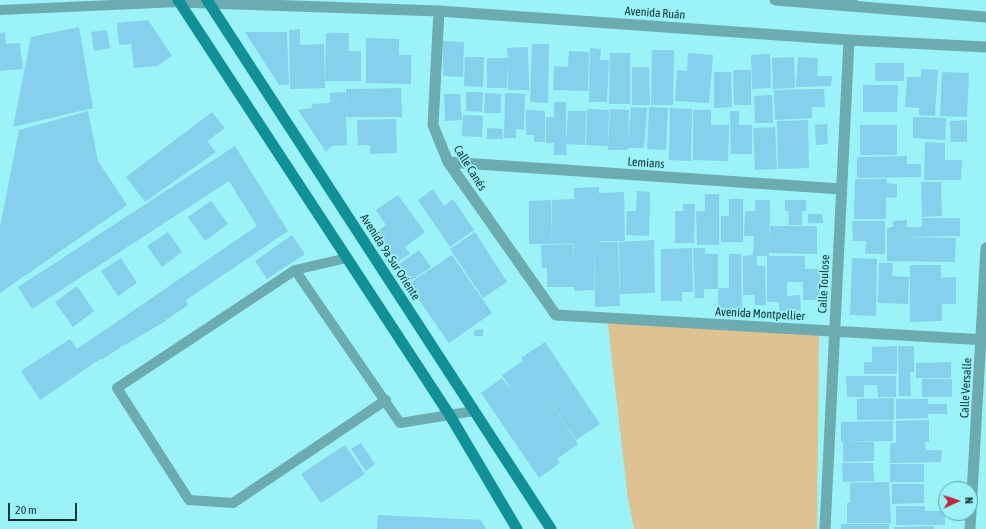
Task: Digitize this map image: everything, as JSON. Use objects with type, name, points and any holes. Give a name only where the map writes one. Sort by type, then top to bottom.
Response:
[{"type":"main road","points":[[178,1],[448,414],[517,529]]},
{"type":"main road","name":"Avenida 9a Sur Oriente","points":[[208,1],[551,529]]},
{"type":"street","points":[[775,0],[852,3],[986,17]]},
{"type":"street","name":"Avenida Ruán","points":[[178,1],[439,11],[848,40],[986,47]]},
{"type":"street","name":"Calle Canés","points":[[439,11],[433,125],[448,162],[556,314]]},
{"type":"street","name":"Calle Toulose","points":[[825,529],[848,40]]},
{"type":"street","name":"Lemians","points":[[448,162],[841,189]]},
{"type":"street","name":"Calle Versalle","points":[[970,529],[984,340],[986,248]]},
{"type":"street","name":"Avenida Montpellier","points":[[556,314],[984,340]]},
{"type":"lane","points":[[0,10],[178,1]]},
{"type":"lane","points":[[347,258],[295,270],[117,388],[189,500],[233,503],[386,400]]},
{"type":"lane","points":[[295,270],[386,400],[400,423],[448,414],[474,411]]},
{"type":"shaded area","points":[[607,317],[819,334],[817,529],[634,529],[628,499]]},
{"type":"building","points":[[148,20],[172,56],[157,66],[134,68],[131,44],[119,45],[117,23]]},
{"type":"building","points":[[79,27],[93,108],[13,127],[31,37]]},
{"type":"building","points":[[300,29],[300,45],[324,44],[325,88],[290,89],[289,30]]},
{"type":"building","points":[[107,30],[110,48],[94,51],[91,32]]},
{"type":"building","points":[[5,32],[6,44],[20,43],[23,69],[0,71],[0,33]]},
{"type":"building","points":[[245,32],[287,32],[289,85],[279,85]]},
{"type":"building","points":[[326,33],[349,33],[349,51],[361,51],[361,81],[325,81]]},
{"type":"building","points":[[366,38],[399,39],[399,55],[411,55],[411,84],[366,83]]},
{"type":"building","points":[[443,41],[464,42],[463,77],[443,76]]},
{"type":"building","points":[[532,44],[549,44],[548,103],[530,102]]},
{"type":"building","points":[[528,47],[529,90],[508,90],[508,62],[507,88],[487,88],[487,58],[508,58],[507,48]]},
{"type":"building","points":[[590,48],[601,49],[600,60],[609,60],[607,102],[589,102]]},
{"type":"building","points":[[652,50],[674,50],[673,105],[651,105]]},
{"type":"building","points":[[569,51],[589,52],[588,91],[553,90],[554,66],[568,67]]},
{"type":"building","points":[[610,53],[630,53],[630,104],[609,104]]},
{"type":"building","points":[[688,53],[713,55],[709,103],[675,101],[677,70],[687,71]]},
{"type":"building","points":[[770,54],[771,88],[752,89],[751,55]]},
{"type":"building","points":[[465,57],[484,57],[483,87],[464,86]]},
{"type":"building","points":[[794,57],[795,88],[773,89],[772,58]]},
{"type":"building","points":[[798,57],[818,58],[817,76],[832,76],[831,86],[796,87]]},
{"type":"building","points":[[875,63],[904,63],[904,81],[875,81]]},
{"type":"building","points":[[632,67],[649,67],[650,105],[632,105]]},
{"type":"building","points":[[921,69],[938,70],[935,116],[919,115],[919,108],[905,107],[907,77],[921,77]]},
{"type":"building","points":[[733,70],[751,70],[751,105],[734,105]]},
{"type":"building","points":[[714,72],[731,72],[732,107],[714,108]]},
{"type":"building","points":[[942,72],[969,73],[967,117],[940,116]]},
{"type":"building","points":[[863,85],[898,85],[897,112],[863,112]]},
{"type":"building","points":[[401,88],[402,117],[346,117],[347,145],[332,146],[326,152],[298,110],[312,108],[312,104],[330,103],[330,93],[345,92],[346,102],[346,89]]},
{"type":"building","points":[[824,89],[825,107],[812,107],[812,118],[775,120],[774,90]]},
{"type":"building","points":[[466,92],[483,92],[482,112],[466,111]]},
{"type":"building","points":[[485,93],[501,94],[501,113],[484,113]]},
{"type":"building","points":[[505,93],[525,94],[524,130],[516,129],[516,138],[504,138]]},
{"type":"building","points":[[444,94],[460,94],[462,120],[445,121]]},
{"type":"building","points":[[772,95],[773,123],[755,123],[754,96]]},
{"type":"building","points":[[554,102],[566,102],[566,141],[568,111],[586,111],[585,145],[566,144],[567,155],[554,155],[554,143],[546,143],[546,117],[554,117]]},
{"type":"building","points":[[631,107],[647,108],[644,148],[608,150],[610,109],[629,110],[628,140]]},
{"type":"building","points":[[649,107],[668,108],[666,150],[647,149]]},
{"type":"building","points":[[670,108],[692,109],[691,161],[669,160]]},
{"type":"building","points":[[587,109],[609,110],[608,146],[586,145]]},
{"type":"building","points":[[526,110],[545,111],[545,142],[534,142],[534,135],[526,135]]},
{"type":"building","points":[[693,110],[711,110],[711,125],[729,125],[728,161],[693,160]]},
{"type":"building","points":[[88,111],[98,161],[127,205],[0,293],[0,227],[19,130]]},
{"type":"building","points":[[730,111],[739,111],[739,125],[752,125],[752,154],[731,154]]},
{"type":"building","points":[[212,112],[225,128],[207,141],[216,152],[145,202],[126,177]]},
{"type":"building","points":[[463,115],[483,116],[482,137],[462,136]]},
{"type":"building","points":[[913,117],[946,118],[945,140],[913,138]]},
{"type":"building","points":[[396,119],[397,153],[370,154],[370,145],[358,145],[357,120]]},
{"type":"building","points":[[808,120],[809,168],[778,169],[777,121]]},
{"type":"building","points":[[967,120],[967,142],[951,142],[950,121]]},
{"type":"building","points":[[827,124],[828,144],[816,145],[815,125]]},
{"type":"building","points":[[860,125],[897,125],[897,155],[860,155]]},
{"type":"building","points":[[775,127],[777,169],[755,170],[753,128]]},
{"type":"building","points":[[487,128],[502,129],[503,139],[487,139]]},
{"type":"building","points":[[925,142],[945,143],[945,160],[962,160],[961,180],[924,180]]},
{"type":"building","points":[[235,146],[288,231],[186,300],[188,305],[166,320],[162,316],[166,321],[121,347],[120,345],[120,348],[101,360],[100,359],[40,400],[21,371],[70,339],[77,349],[257,226],[229,181],[32,309],[18,287]]},
{"type":"building","points":[[907,156],[907,164],[921,164],[921,177],[857,178],[857,157]]},
{"type":"building","points":[[855,179],[887,179],[887,183],[897,184],[897,198],[886,197],[886,219],[854,219]]},
{"type":"building","points":[[921,182],[941,182],[942,216],[922,217]]},
{"type":"building","points":[[599,187],[599,193],[624,192],[625,241],[600,241],[618,242],[620,306],[595,307],[594,242],[594,290],[574,291],[574,287],[547,287],[547,268],[542,268],[541,245],[573,244],[574,259],[574,188]]},
{"type":"building","points":[[433,189],[444,206],[453,199],[474,230],[450,247],[418,200]]},
{"type":"building","points":[[637,191],[650,192],[649,236],[626,235],[627,211],[636,211]]},
{"type":"building","points":[[705,194],[719,194],[719,245],[697,245],[696,211],[705,211]]},
{"type":"building","points":[[398,195],[425,232],[405,247],[410,254],[397,262],[376,232],[386,225],[376,210]]},
{"type":"building","points":[[574,199],[574,243],[552,244],[552,200]]},
{"type":"building","points":[[729,199],[743,199],[743,242],[721,242],[721,216],[729,216]]},
{"type":"building","points":[[551,200],[552,244],[529,244],[529,201]]},
{"type":"building","points":[[755,200],[770,200],[769,243],[770,226],[817,226],[817,254],[769,253],[769,256],[805,256],[805,269],[821,269],[820,300],[803,300],[803,282],[787,282],[787,296],[800,295],[801,311],[779,312],[779,302],[767,302],[767,256],[757,256],[757,266],[765,266],[766,305],[755,305],[754,295],[743,295],[743,256],[753,255],[754,236],[744,236],[745,211],[755,211]]},
{"type":"building","points":[[785,200],[806,200],[806,211],[802,211],[802,225],[789,225],[788,211],[785,211]]},
{"type":"building","points":[[211,201],[228,224],[205,241],[188,217]]},
{"type":"building","points":[[683,204],[695,204],[694,243],[675,243],[675,211],[683,211]]},
{"type":"building","points":[[808,214],[822,214],[823,223],[808,223]]},
{"type":"building","points":[[922,218],[960,218],[960,236],[901,237],[956,238],[955,262],[887,261],[887,228],[893,227],[893,221],[907,220],[907,227],[922,227]]},
{"type":"building","points":[[852,221],[885,221],[885,254],[865,254],[866,241],[853,241]]},
{"type":"building","points":[[168,232],[182,252],[162,267],[147,246]]},
{"type":"building","points":[[475,232],[507,282],[483,298],[450,249]]},
{"type":"building","points":[[292,235],[305,254],[267,279],[255,261]]},
{"type":"building","points":[[654,240],[655,293],[620,294],[619,242]]},
{"type":"building","points":[[692,248],[693,292],[682,292],[682,301],[661,301],[661,249]]},
{"type":"building","points":[[693,248],[705,248],[705,254],[718,254],[718,289],[704,289],[704,298],[695,298]]},
{"type":"building","points":[[419,250],[431,267],[409,282],[398,265]]},
{"type":"building","points":[[729,254],[741,254],[742,314],[719,314],[718,288],[729,288]]},
{"type":"building","points":[[452,255],[492,313],[449,343],[408,284]]},
{"type":"building","points":[[121,258],[137,283],[118,296],[101,271]]},
{"type":"building","points":[[852,258],[877,259],[876,316],[850,315]]},
{"type":"building","points":[[879,263],[893,263],[892,276],[909,277],[908,304],[878,303]]},
{"type":"building","points":[[910,265],[941,265],[941,278],[956,277],[956,304],[942,304],[942,321],[910,322]]},
{"type":"building","points":[[77,286],[94,311],[73,327],[55,302]]},
{"type":"building","points":[[483,329],[483,336],[474,336],[474,330]]},
{"type":"building","points":[[545,342],[600,424],[576,440],[521,358]]},
{"type":"building","points":[[897,346],[897,374],[864,374],[864,362],[872,362],[872,347]]},
{"type":"building","points":[[898,346],[914,346],[914,372],[910,372],[911,396],[899,396]]},
{"type":"building","points":[[523,361],[578,444],[557,459],[560,463],[539,478],[481,393],[502,378],[513,393],[502,375]]},
{"type":"building","points":[[951,362],[951,378],[916,378],[916,363]]},
{"type":"building","points":[[846,376],[896,376],[896,397],[878,397],[877,385],[864,385],[864,397],[847,397]]},
{"type":"building","points":[[922,379],[952,379],[952,397],[922,397]]},
{"type":"building","points":[[894,398],[894,420],[857,420],[857,399]]},
{"type":"building","points":[[896,399],[928,399],[928,404],[947,404],[947,414],[928,414],[928,418],[896,419]]},
{"type":"building","points":[[929,420],[929,442],[925,442],[926,450],[942,450],[941,462],[890,463],[890,443],[896,443],[896,421]]},
{"type":"building","points":[[893,421],[893,441],[841,442],[841,422]]},
{"type":"building","points":[[843,442],[874,442],[874,461],[843,462]]},
{"type":"building","points":[[361,443],[375,464],[366,471],[351,449]]},
{"type":"building","points":[[345,445],[365,474],[321,503],[301,474]]},
{"type":"building","points":[[842,463],[873,463],[874,481],[843,482]]},
{"type":"building","points":[[890,464],[924,464],[924,482],[890,482]]},
{"type":"building","points":[[889,482],[891,523],[847,523],[847,503],[850,503],[850,483]]},
{"type":"building","points":[[892,484],[924,484],[924,503],[892,504]]},
{"type":"building","points":[[896,506],[925,506],[925,511],[938,511],[938,521],[945,521],[945,525],[896,525]]},
{"type":"building","points":[[378,515],[481,520],[486,529],[377,529]]},
{"type":"building","points":[[841,524],[889,524],[889,529],[841,529]]},
{"type":"building","points":[[934,526],[934,529],[894,529],[894,527]]}]
